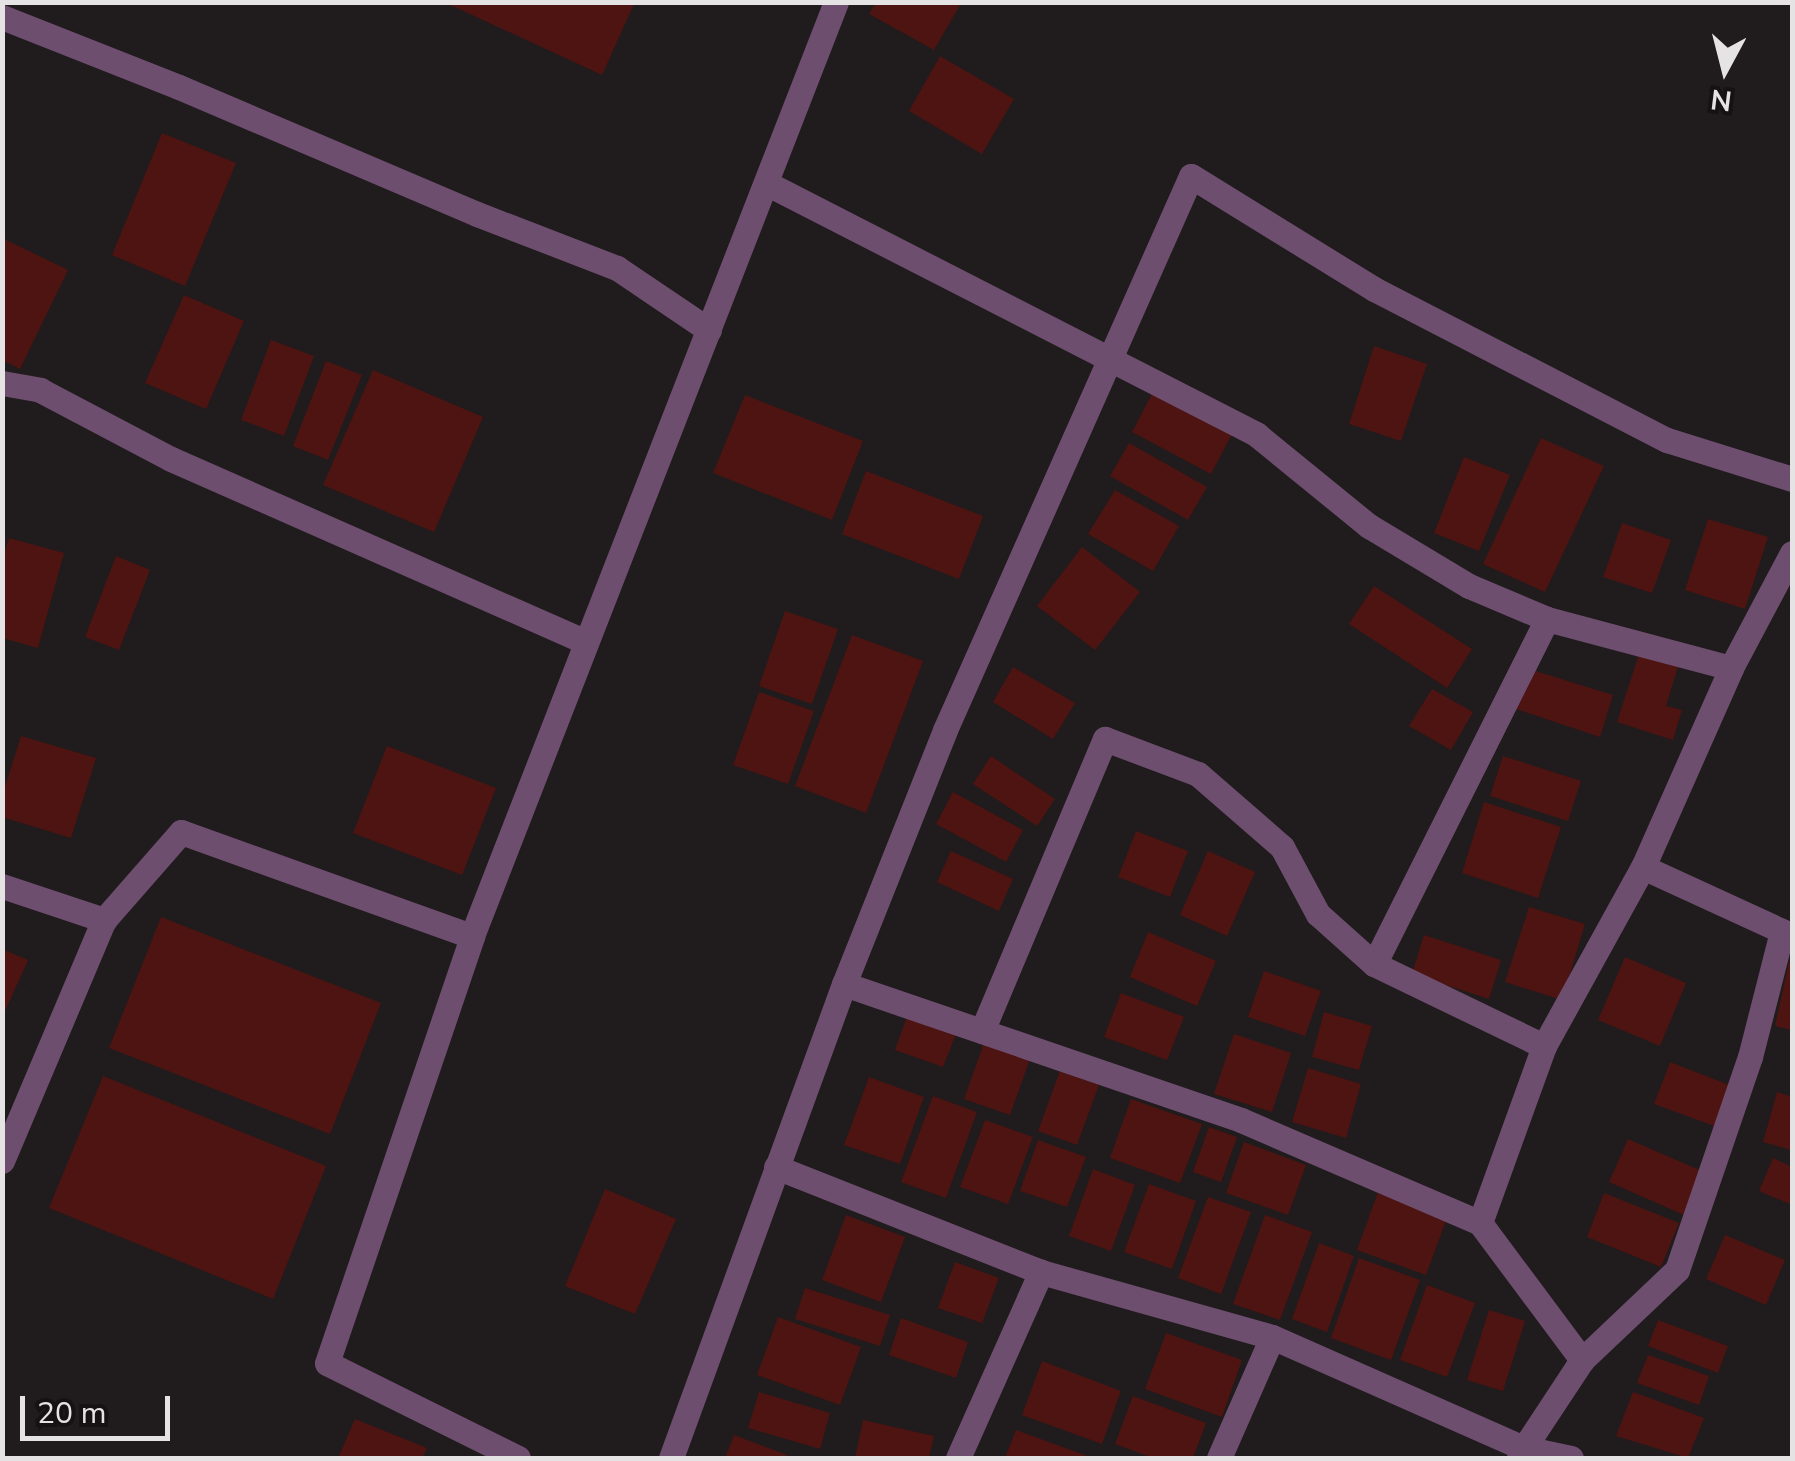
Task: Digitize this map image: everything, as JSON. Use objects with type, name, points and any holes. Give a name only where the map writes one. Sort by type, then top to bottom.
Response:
[{"type":"street","points":[[518,1458],[326,1364],[472,936],[836,2]]},
{"type":"street","points":[[2,17],[180,86],[476,214],[617,268],[710,330]]},
{"type":"street","points":[[671,1458],[844,984],[945,730],[1192,176],[1374,289],[1667,440],[1792,479]]},
{"type":"street","points":[[766,183],[1256,434],[1369,526],[1468,586],[1546,619],[1732,668]]},
{"type":"street","points":[[2,383],[40,390],[171,459],[584,641]]},
{"type":"street","points":[[1480,1223],[1544,1046],[1643,868],[1732,668],[1792,552]]},
{"type":"street","points":[[1374,964],[1546,619]]},
{"type":"street","points":[[982,1031],[1105,739],[1198,774],[1282,847],[1318,914],[1374,964],[1544,1046]]},
{"type":"street","points":[[2,1161],[104,920],[181,832],[472,936]]},
{"type":"street","points":[[1521,1453],[1582,1360],[1677,1270],[1750,1057],[1787,932],[1643,868]]},
{"type":"street","points":[[2,886],[104,920]]},
{"type":"street","points":[[844,984],[1241,1120],[1480,1223],[1582,1360]]},
{"type":"street","points":[[776,1167],[1042,1272],[1272,1337],[1521,1453],[1571,1458]]},
{"type":"street","points":[[958,1458],[1042,1272]]},
{"type":"street","points":[[1219,1458],[1272,1337]]},
{"type":"building","points":[[444,2],[635,2],[602,75]]},
{"type":"building","points":[[876,2],[960,5],[934,50],[869,14]]},
{"type":"building","points":[[940,56],[1014,99],[982,154],[909,111]]},
{"type":"building","points":[[162,133],[236,163],[185,286],[112,255]]},
{"type":"building","points":[[2,238],[68,270],[20,369],[2,360]]},
{"type":"building","points":[[184,295],[244,321],[206,409],[145,383]]},
{"type":"building","points":[[271,340],[314,356],[284,436],[241,420]]},
{"type":"building","points":[[1374,346],[1427,364],[1401,441],[1349,424]]},
{"type":"building","points":[[326,361],[362,375],[328,460],[293,446]]},
{"type":"building","points":[[373,370],[483,417],[434,532],[323,485]]},
{"type":"building","points":[[1153,392],[1232,434],[1211,474],[1132,432]]},
{"type":"building","points":[[745,395],[863,441],[832,520],[713,473]]},
{"type":"building","points":[[1541,438],[1604,466],[1545,592],[1483,564]]},
{"type":"building","points":[[1129,443],[1207,487],[1188,520],[1110,476]]},
{"type":"building","points":[[1464,457],[1510,475],[1479,551],[1434,533]]},
{"type":"building","points":[[866,471],[983,516],[959,579],[842,534]]},
{"type":"building","points":[[1115,490],[1179,526],[1153,571],[1088,534]]},
{"type":"building","points":[[1708,519],[1768,537],[1745,609],[1685,590]]},
{"type":"building","points":[[1622,523],[1671,540],[1652,593],[1603,577]]},
{"type":"building","points":[[9,538],[64,553],[38,648],[2,638],[2,560]]},
{"type":"building","points":[[1082,547],[1140,592],[1095,650],[1037,606]]},
{"type":"building","points":[[116,556],[150,570],[119,650],[85,637]]},
{"type":"building","points":[[1374,586],[1472,649],[1447,688],[1349,624]]},
{"type":"building","points":[[785,611],[838,629],[812,704],[759,686]]},
{"type":"building","points":[[852,635],[923,661],[866,813],[795,786]]},
{"type":"building","points":[[1639,654],[1678,667],[1666,706],[1682,710],[1673,740],[1617,722]]},
{"type":"building","points":[[1013,667],[1075,703],[1053,739],[993,702]]},
{"type":"building","points":[[1529,669],[1613,695],[1600,737],[1516,709]]},
{"type":"building","points":[[1432,689],[1473,712],[1451,750],[1409,726]]},
{"type":"building","points":[[759,692],[814,711],[788,784],[733,765]]},
{"type":"building","points":[[21,736],[96,758],[71,838],[2,817],[2,796]]},
{"type":"building","points":[[387,746],[496,788],[462,875],[353,833]]},
{"type":"building","points":[[991,756],[1055,799],[1037,826],[973,784]]},
{"type":"building","points":[[1503,756],[1581,781],[1568,821],[1490,796]]},
{"type":"building","points":[[953,792],[1023,830],[1006,862],[936,824]]},
{"type":"building","points":[[1484,802],[1561,827],[1538,898],[1462,873]]},
{"type":"building","points":[[1136,831],[1188,851],[1170,897],[1118,877]]},
{"type":"building","points":[[951,851],[1013,879],[999,911],[937,882]]},
{"type":"building","points":[[1208,851],[1255,872],[1227,936],[1180,915]]},
{"type":"building","points":[[1529,907],[1585,924],[1562,1000],[1505,982]]},
{"type":"building","points":[[161,917],[381,1003],[330,1134],[109,1048]]},
{"type":"building","points":[[1148,932],[1216,961],[1197,1006],[1130,977]]},
{"type":"building","points":[[1424,935],[1501,960],[1489,999],[1412,974]]},
{"type":"building","points":[[2,949],[28,960],[2,1018]]},
{"type":"building","points":[[1625,957],[1686,983],[1660,1046],[1598,1020]]},
{"type":"building","points":[[1789,962],[1792,963],[1792,1030],[1775,1026]]},
{"type":"building","points":[[1264,971],[1321,991],[1305,1036],[1248,1017]]},
{"type":"building","points":[[1121,993],[1184,1017],[1167,1060],[1104,1037]]},
{"type":"building","points":[[909,1011],[958,1029],[943,1067],[895,1050]]},
{"type":"building","points":[[1324,1012],[1372,1026],[1359,1070],[1312,1057]]},
{"type":"building","points":[[1234,1034],[1291,1053],[1272,1112],[1214,1094]]},
{"type":"building","points":[[985,1040],[1031,1056],[1010,1115],[964,1099]]},
{"type":"building","points":[[1670,1062],[1732,1086],[1717,1127],[1654,1104]]},
{"type":"building","points":[[1308,1068],[1361,1084],[1346,1138],[1292,1122]]},
{"type":"building","points":[[1060,1071],[1099,1085],[1077,1145],[1038,1131]]},
{"type":"building","points":[[103,1076],[326,1166],[273,1299],[49,1208]]},
{"type":"building","points":[[869,1077],[924,1097],[900,1164],[844,1145]]},
{"type":"building","points":[[1777,1092],[1792,1097],[1792,1150],[1763,1142]]},
{"type":"building","points":[[933,1096],[977,1112],[946,1198],[901,1182]]},
{"type":"building","points":[[1131,1099],[1202,1124],[1180,1183],[1110,1158]]},
{"type":"building","points":[[985,1120],[1033,1137],[1008,1204],[960,1187]]},
{"type":"building","points":[[1209,1127],[1237,1137],[1221,1182],[1193,1172]]},
{"type":"building","points":[[1628,1139],[1704,1172],[1684,1215],[1609,1182]]},
{"type":"building","points":[[1038,1140],[1086,1157],[1067,1207],[1020,1191]]},
{"type":"building","points":[[1244,1142],[1306,1165],[1288,1215],[1226,1193]]},
{"type":"building","points":[[1773,1158],[1792,1167],[1792,1205],[1759,1191]]},
{"type":"building","points":[[1093,1169],[1135,1185],[1111,1251],[1069,1236]]},
{"type":"building","points":[[1149,1184],[1196,1201],[1172,1269],[1124,1252]]},
{"type":"building","points":[[605,1189],[676,1219],[635,1314],[565,1286]]},
{"type":"building","points":[[1378,1192],[1447,1218],[1426,1275],[1357,1250]]},
{"type":"building","points":[[1604,1193],[1679,1223],[1661,1267],[1587,1237]]},
{"type":"building","points":[[1208,1197],[1251,1212],[1221,1294],[1178,1278]]},
{"type":"building","points":[[846,1215],[905,1237],[881,1302],[822,1280]]},
{"type":"building","points":[[1265,1215],[1312,1232],[1280,1320],[1233,1304]]},
{"type":"building","points":[[1725,1235],[1785,1260],[1766,1305],[1706,1279]]},
{"type":"building","points":[[1319,1243],[1354,1256],[1327,1332],[1292,1319]]},
{"type":"building","points":[[1359,1258],[1420,1280],[1391,1360],[1331,1338]]},
{"type":"building","points":[[955,1262],[999,1278],[982,1323],[938,1308]]},
{"type":"building","points":[[1427,1285],[1475,1303],[1447,1377],[1400,1360]]},
{"type":"building","points":[[805,1288],[890,1315],[880,1346],[795,1319]]},
{"type":"building","points":[[1489,1310],[1525,1321],[1503,1391],[1467,1380]]},
{"type":"building","points":[[778,1317],[861,1347],[840,1405],[757,1375]]},
{"type":"building","points":[[901,1318],[968,1342],[956,1378],[889,1355]]},
{"type":"building","points":[[1658,1320],[1728,1346],[1718,1373],[1648,1346]]},
{"type":"building","points":[[1166,1333],[1242,1360],[1222,1417],[1145,1389]]},
{"type":"building","points":[[1648,1355],[1709,1376],[1699,1405],[1637,1383]]},
{"type":"building","points":[[1042,1361],[1121,1391],[1102,1444],[1022,1415]]},
{"type":"building","points":[[759,1392],[830,1413],[820,1449],[748,1428]]},
{"type":"building","points":[[1633,1392],[1704,1418],[1688,1458],[1616,1436]]},
{"type":"building","points":[[1133,1396],[1206,1423],[1193,1458],[1153,1458],[1115,1444]]},
{"type":"building","points":[[355,1419],[427,1448],[422,1458],[338,1458]]},
{"type":"building","points":[[863,1420],[934,1436],[929,1458],[855,1458]]},
{"type":"building","points":[[1016,1430],[1093,1458],[1005,1458]]},
{"type":"building","points":[[734,1435],[787,1455],[725,1458]]}]
